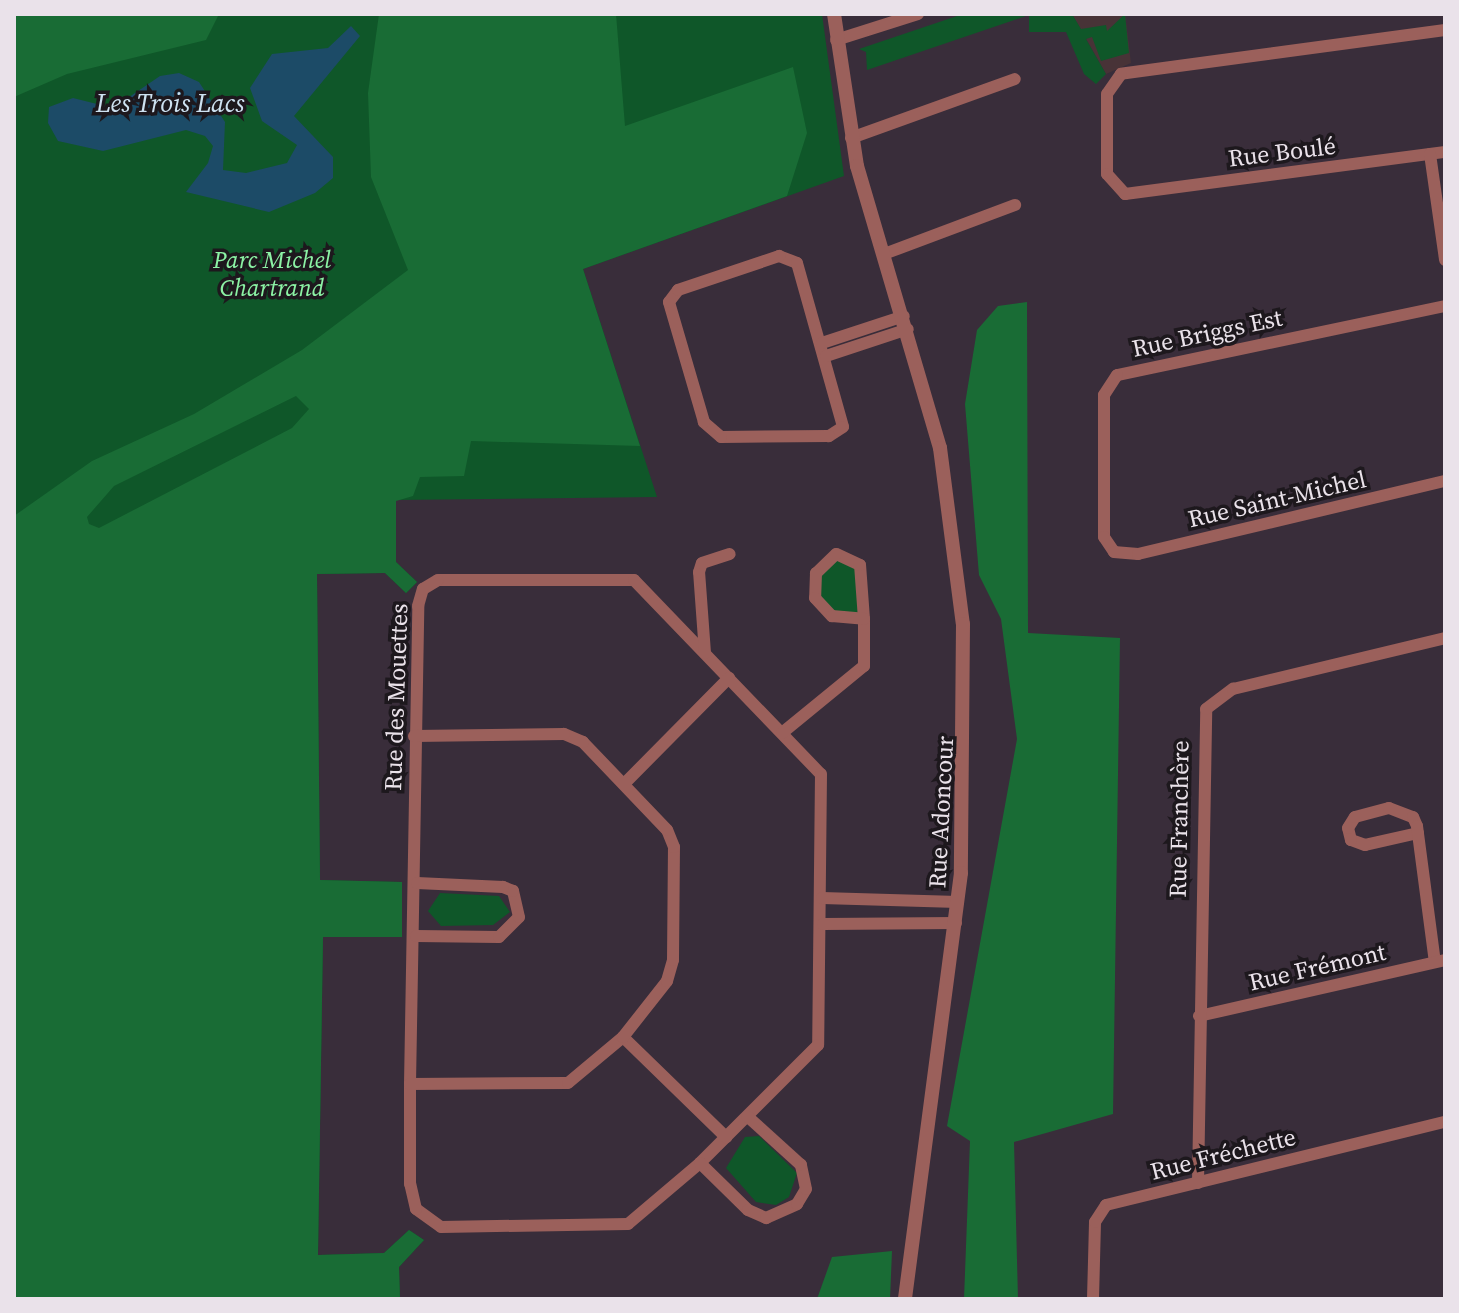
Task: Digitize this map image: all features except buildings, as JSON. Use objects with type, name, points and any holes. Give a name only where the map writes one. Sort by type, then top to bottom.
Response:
[{"type":"street","name":"Rue Adoncour","points":[[834,14],[851,138],[906,323],[945,470],[961,594],[967,754],[958,902],[905,1299]]},
{"type":"street","points":[[836,40],[918,14]]},
{"type":"street","name":"Rue Boulé","points":[[1445,30],[1121,74],[1107,94],[1106,165],[1111,185],[1125,194],[1445,152]]},
{"type":"street","points":[[851,138],[1015,79]]},
{"type":"street","points":[[1430,154],[1445,260]]},
{"type":"street","points":[[884,254],[1015,205]]},
{"type":"street","points":[[788,255],[797,263],[824,349],[843,418],[838,433],[721,437],[704,422],[669,302],[678,290],[788,255]]},
{"type":"street","name":"Rue Briggs Est","points":[[1118,554],[1106,543],[1103,525],[1104,395],[1114,377],[1445,306]]},
{"type":"street","points":[[824,349],[906,323]]},
{"type":"street","name":"Rue Saint-Michel","points":[[1118,554],[1445,481]]},
{"type":"street","points":[[705,653],[699,572],[702,563],[730,554]]},
{"type":"street","points":[[782,733],[864,666],[864,619],[860,565],[836,554],[816,573],[815,598],[832,616],[864,619]]},
{"type":"street","name":"Rue des Mouettes","points":[[438,580],[634,580],[705,653],[821,774],[823,924],[818,1045],[700,1163],[628,1224],[441,1227],[416,1209],[410,1184],[417,883],[414,736],[418,599],[438,580]]},
{"type":"street","name":"Rue Franchère","points":[[1198,1183],[1202,726],[1210,702],[1233,689],[1445,638]]},
{"type":"street","points":[[625,783],[729,678]]},
{"type":"street","points":[[410,1084],[568,1083],[623,1037],[667,981],[673,960],[674,847],[667,830],[583,742],[564,734],[414,736]]},
{"type":"street","points":[[1418,833],[1365,845],[1351,840],[1348,828],[1358,816],[1395,808],[1410,813],[1418,833],[1440,961]]},
{"type":"street","points":[[416,936],[499,937],[519,917],[513,891],[503,887],[417,883]]},
{"type":"street","points":[[822,898],[958,902]]},
{"type":"street","points":[[823,924],[956,923]]},
{"type":"street","name":"Rue Frémont","points":[[1199,1016],[1440,961]]},
{"type":"street","points":[[623,1037],[726,1137]]},
{"type":"street","points":[[700,1163],[748,1210],[766,1218],[797,1204],[806,1189],[801,1165],[748,1117]]},
{"type":"street","name":"Rue Fréchette","points":[[1093,1299],[1095,1222],[1102,1208],[1445,1122]]},
{"type":"shaded area","points":[[1072,14],[1125,14],[1131,63],[1106,74]]},
{"type":"green space","name":"Parc Michel Chartrand","points":[[14,14],[822,14],[844,176],[583,269],[657,497],[396,500],[396,562],[417,582],[406,593],[385,573],[317,574],[320,880],[402,882],[402,937],[323,937],[318,1255],[384,1253],[409,1230],[424,1240],[399,1267],[400,1299],[14,1299]]},
{"type":"green space","points":[[14,14],[219,14],[206,40],[67,74],[14,97]]},
{"type":"green space","name":"Parc Michel Chartrand","points":[[379,14],[616,14],[625,126],[793,67],[807,133],[787,196],[583,269],[640,446],[471,441],[464,476],[420,477],[413,496],[396,501],[396,562],[417,582],[406,593],[385,573],[317,574],[320,880],[402,882],[402,937],[323,937],[318,1255],[384,1253],[409,1230],[424,1240],[399,1267],[400,1299],[14,1299],[14,516],[92,461],[194,414],[302,350],[408,270],[371,177],[368,93]],"holes":[[[296,396],[309,409],[292,428],[99,528],[89,524],[87,517],[114,486]]]},
{"type":"green space","points":[[963,14],[1072,14],[1081,29],[1106,25],[1107,31],[1125,14],[1129,53],[1101,61],[1092,37],[1086,39],[1106,74],[1096,84],[1084,74],[1066,32],[1029,32],[1029,15],[867,70],[866,52],[859,49]]},
{"type":"green space","points":[[1027,302],[1028,633],[1120,638],[1113,1114],[1014,1142],[1018,1299],[964,1299],[970,1141],[947,1126],[1017,739],[1001,619],[979,575],[965,404],[977,330],[998,306]]},
{"type":"green space","points":[[836,554],[860,565],[864,619],[832,616],[815,598],[816,573]]},
{"type":"green space","points":[[440,893],[499,896],[510,912],[493,925],[441,926],[428,911]]},
{"type":"green space","points":[[759,1136],[797,1173],[789,1197],[776,1205],[756,1202],[726,1168],[745,1137]]},
{"type":"green space","points":[[892,1251],[890,1299],[817,1299],[832,1257]]},
{"type":"water","name":"Les Trois Lacs","points":[[351,26],[360,36],[294,116],[333,157],[333,178],[315,193],[269,212],[186,192],[208,163],[213,146],[205,136],[186,130],[103,151],[58,141],[48,123],[49,107],[73,98],[113,108],[160,76],[179,73],[199,82],[225,122],[223,170],[246,173],[287,163],[297,145],[262,121],[250,88],[272,54],[328,48]]}]
